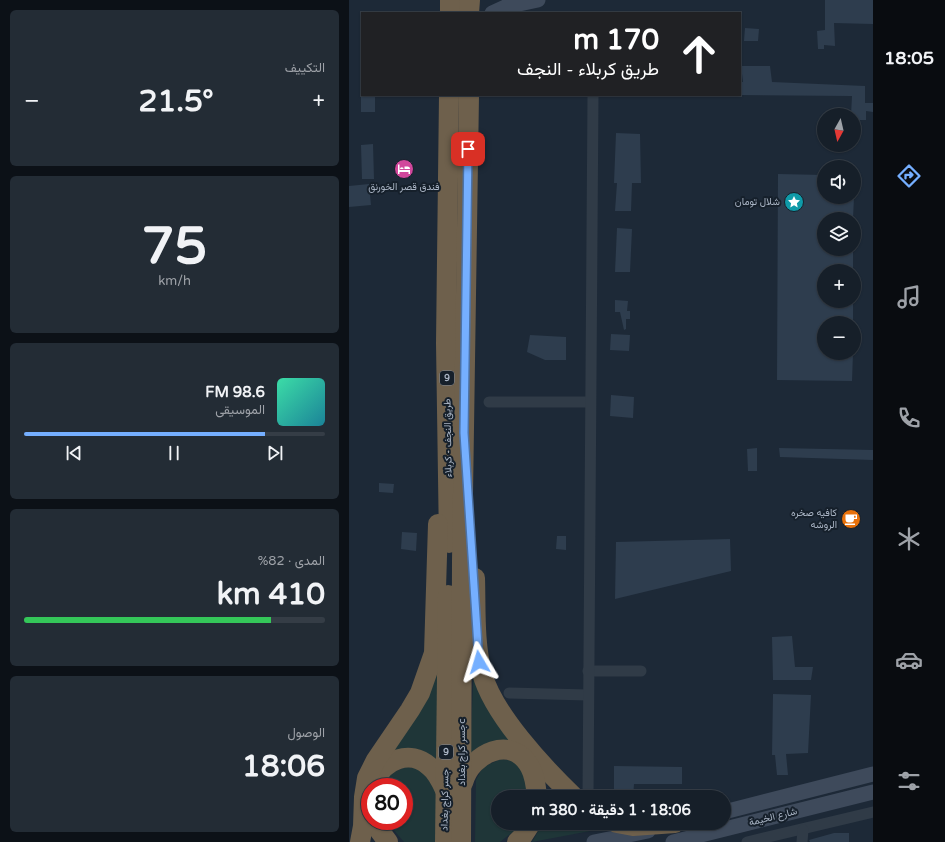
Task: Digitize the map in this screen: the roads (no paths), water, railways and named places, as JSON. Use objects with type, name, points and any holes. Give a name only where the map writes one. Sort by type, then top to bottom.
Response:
[{"type":"highway","points":[[449,12],[450,0]]},
{"type":"highway","points":[[469,12],[470,0]]},
{"type":"highway","name":"طريق النجف - کربلاء","points":[[449,96],[447,335],[456,433],[449,547],[454,661]]},
{"type":"highway","name":"9","points":[[456,433],[468,176],[469,96]]},
{"type":"highway","points":[[456,433],[473,553],[478,651],[485,684],[504,718],[557,780],[568,790]]},
{"type":"highway","points":[[360,842],[363,826],[364,797],[367,778],[376,760],[420,693],[433,653],[439,516],[456,433]]},
{"type":"highway","name":"جسر كراج بغداد","points":[[445,842],[454,790],[454,661]]},
{"type":"highway","points":[[376,778],[382,769],[392,761],[399,758],[414,758],[425,764],[454,790],[473,764],[483,755],[498,750],[514,752],[520,756],[530,767],[533,774],[536,790]]},
{"type":"highway","name":"جسر كراج بغدادc","points":[[454,790],[461,842]]},
{"type":"highway","points":[[381,830],[388,842]]},
{"type":"highway","points":[[517,842],[527,830]]},
{"type":"street","points":[[498,0],[534,1]]},
{"type":"street","points":[[494,12],[505,7],[534,1]]},
{"type":"street","points":[[468,176],[475,139],[476,96]]},
{"type":"street","points":[[588,790],[593,96]]},
{"type":"street","points":[[489,402],[590,402]]},
{"type":"street","points":[[588,671],[641,671]]},
{"type":"street","points":[[509,693],[588,694]]},
{"type":"street","name":"شارع الخيمة","points":[[731,810],[873,774]]},
{"type":"street","name":"شارع الخيمة","points":[[673,842],[873,792]]},
{"type":"street","points":[[747,842],[803,830],[873,812]]},
{"type":"street","points":[[594,842],[650,830]]},
{"type":"street","points":[[802,842],[803,830]]},
{"type":"place","name":"فندق قصر الخورنق","points":[[404,169]]},
{"type":"place","name":"شلال تومان","points":[[794,202]]},
{"type":"place","name":"كافيه صخره الروشه","points":[[851,519]]}]
